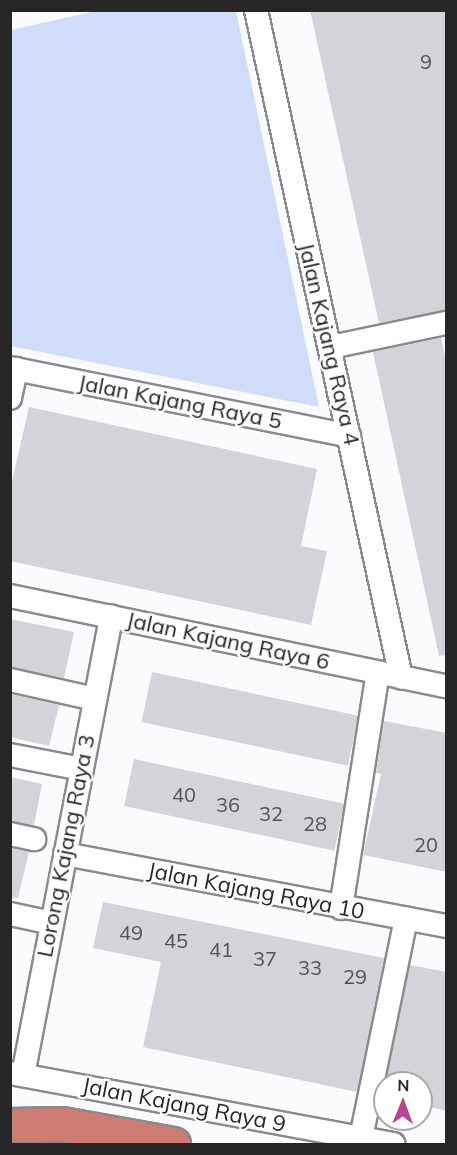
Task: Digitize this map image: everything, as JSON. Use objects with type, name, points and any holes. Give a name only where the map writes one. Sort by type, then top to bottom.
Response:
[{"type":"highway","points":[[10,1125],[63,1124],[173,1144]]},
{"type":"highway","points":[[10,1139],[35,1144]]},
{"type":"street","name":"Jalan Kajang Raya 4","points":[[256,10],[331,347],[400,677]]},
{"type":"street","points":[[331,347],[447,323]]},
{"type":"street","points":[[10,398],[13,369]]},
{"type":"street","name":"Jalan Kajang Raya 5","points":[[13,369],[349,436]]},
{"type":"street","name":"Jalan Kajang Raya 6","points":[[10,596],[447,686]]},
{"type":"street","name":"Lorong Kajang Raya 3","points":[[17,1074],[52,922],[111,616]]},
{"type":"street","points":[[341,908],[378,673]]},
{"type":"street","points":[[10,680],[95,699]]},
{"type":"street","points":[[10,755],[81,769]]},
{"type":"street","points":[[10,834],[34,839]]},
{"type":"street","name":"Jalan Kajang Raya 10","points":[[65,854],[341,908],[447,926]]},
{"type":"street","points":[[10,914],[52,922]]},
{"type":"street","points":[[361,1138],[406,919]]},
{"type":"street","name":"Jalan Kajang Raya 9","points":[[17,1074],[393,1144]]},
{"type":"shaded area","points":[[100,10],[236,11],[319,407],[11,346],[11,30]]},
{"type":"building","points":[[310,10],[447,10],[447,310],[379,323]]},
{"type":"building","points":[[441,338],[447,364],[447,655],[439,656],[373,352]]},
{"type":"building","points":[[29,407],[317,469],[301,546],[327,551],[311,625],[10,561],[10,490]]},
{"type":"building","points":[[10,619],[74,632],[64,678],[10,667]]},
{"type":"building","points":[[152,672],[358,716],[348,766],[141,722]]},
{"type":"building","points":[[10,694],[59,705],[49,746],[10,737]]},
{"type":"building","points":[[384,721],[447,733],[447,872],[363,855],[381,774],[376,773]]},
{"type":"building","points":[[134,759],[344,804],[334,851],[124,806]]},
{"type":"building","points":[[10,777],[42,784],[34,825],[10,821]]},
{"type":"building","points":[[10,848],[29,852],[18,898],[10,897]]},
{"type":"building","points":[[103,902],[384,958],[357,1092],[143,1047],[161,962],[93,948]]},
{"type":"building","points":[[410,965],[447,972],[447,1111],[433,1108],[433,1071],[388,1071]]}]
